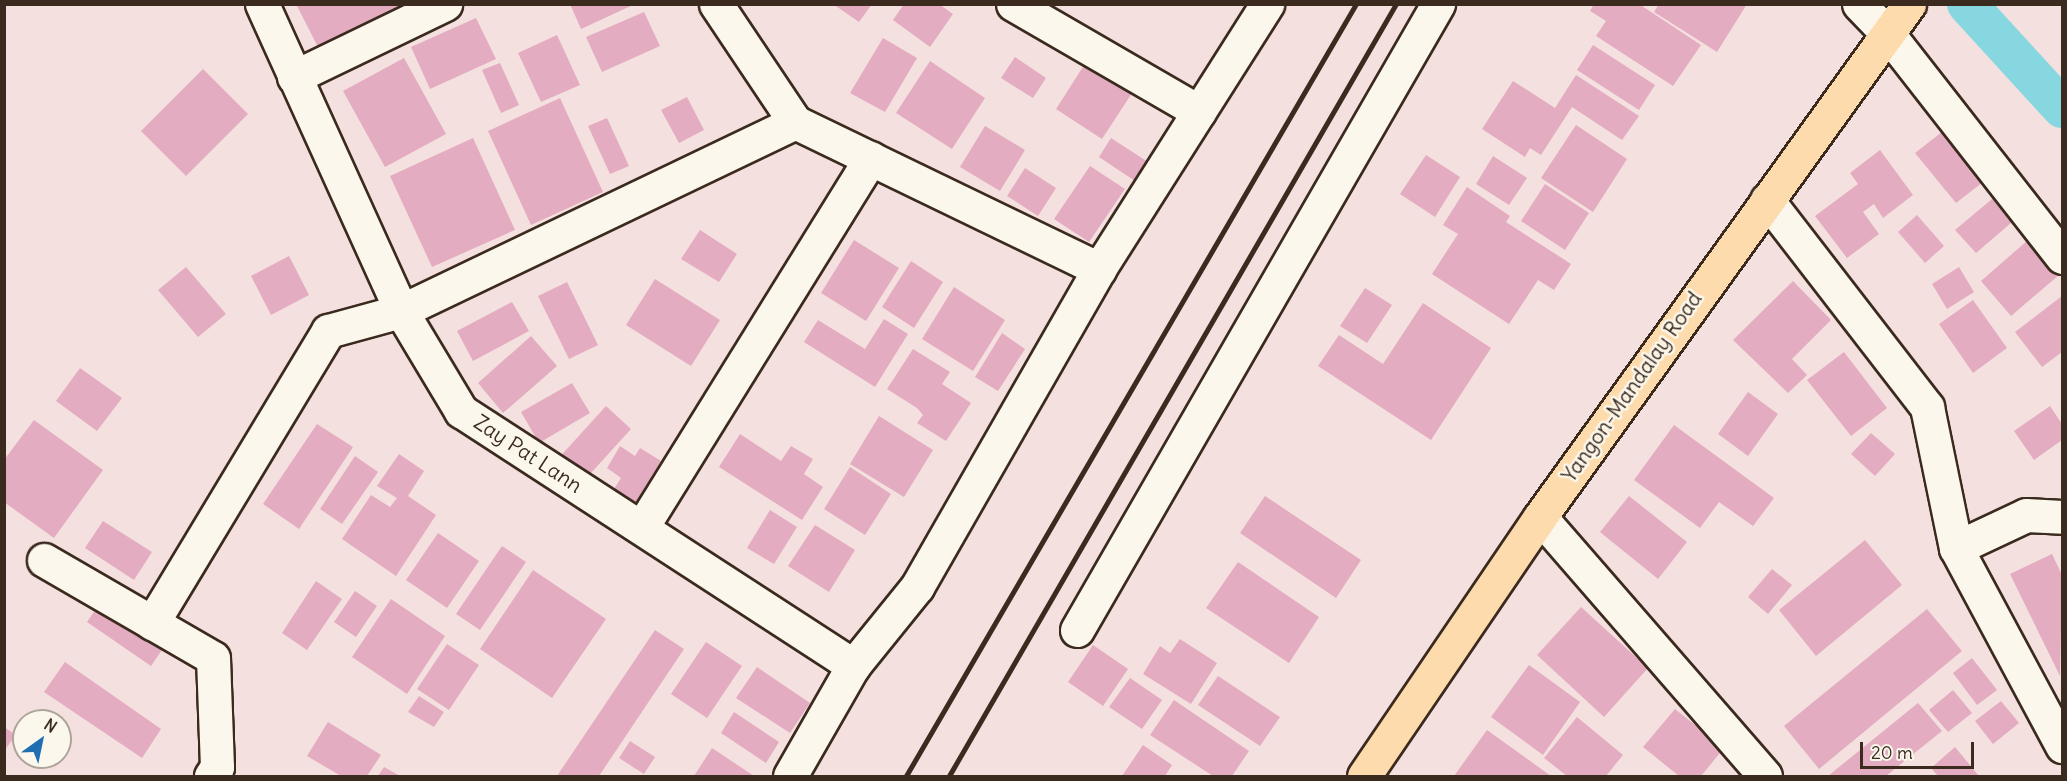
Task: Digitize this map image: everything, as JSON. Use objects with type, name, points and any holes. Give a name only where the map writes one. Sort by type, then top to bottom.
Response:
[{"type":"highway","name":"Yangon-Mandalay Road","points":[[1364,777],[1540,517],[1909,5]]},
{"type":"street","name":"Zay Pat Lann","points":[[262,4],[402,311],[461,411],[853,666]]},
{"type":"street","points":[[294,77],[445,4]]},
{"type":"street","points":[[717,4],[795,122],[1099,269]]},
{"type":"street","points":[[1013,4],[1199,112]]},
{"type":"street","points":[[790,777],[853,666],[917,587],[1099,269],[1266,4]]},
{"type":"street","points":[[1077,630],[1438,4]]},
{"type":"street","points":[[1859,4],[1888,34],[2062,257]]},
{"type":"street","points":[[152,623],[328,331],[402,311],[795,122]]},
{"type":"street","points":[[642,527],[871,158]]},
{"type":"street","points":[[1767,200],[1927,406],[1956,548],[2062,746]]},
{"type":"street","points":[[1956,548],[2026,515],[2062,516]]},
{"type":"street","points":[[1540,517],[1765,777]]},
{"type":"street","points":[[44,560],[213,658],[216,767],[211,777]]},
{"type":"building","points":[[296,4],[408,4],[319,49]]},
{"type":"building","points":[[570,4],[635,4],[581,29]]},
{"type":"building","points":[[833,4],[872,4],[859,22]]},
{"type":"building","points":[[904,4],[939,4],[953,14],[930,47],[893,20]]},
{"type":"building","points":[[1594,4],[1639,4],[1701,45],[1673,86],[1596,36],[1606,21],[1590,11]]},
{"type":"building","points":[[1659,4],[1747,4],[1717,52],[1654,12]]},
{"type":"building","points":[[644,12],[660,46],[602,72],[586,37]]},
{"type":"building","points":[[476,18],[496,59],[430,89],[411,47]]},
{"type":"building","points":[[557,35],[580,85],[541,102],[518,53]]},
{"type":"building","points":[[883,38],[917,58],[885,112],[850,93]]},
{"type":"building","points":[[1593,45],[1655,85],[1639,110],[1577,70]]},
{"type":"building","points":[[1015,57],[1046,78],[1033,98],[1001,78]]},
{"type":"building","points":[[404,58],[446,134],[385,167],[343,91]]},
{"type":"building","points":[[1088,59],[1134,90],[1102,139],[1056,109]]},
{"type":"building","points":[[930,61],[985,98],[952,149],[896,113]]},
{"type":"building","points":[[500,63],[519,105],[501,113],[482,70]]},
{"type":"building","points":[[203,69],[248,114],[186,176],[141,131]]},
{"type":"building","points":[[1576,75],[1639,116],[1622,140],[1572,107],[1541,155],[1530,148],[1525,157],[1482,129],[1513,81],[1555,108]]},
{"type":"building","points":[[687,97],[704,130],[679,143],[661,110]]},
{"type":"building","points":[[560,98],[603,192],[531,225],[488,131]]},
{"type":"building","points":[[607,118],[629,166],[610,174],[588,126]]},
{"type":"building","points":[[1576,125],[1627,159],[1593,212],[1541,178]]},
{"type":"building","points":[[1951,125],[1992,175],[1956,203],[1915,153]]},
{"type":"building","points":[[985,126],[1025,150],[1000,191],[960,167]]},
{"type":"building","points":[[473,138],[515,230],[432,267],[390,176]]},
{"type":"building","points":[[1111,138],[1148,162],[1135,181],[1099,157]]},
{"type":"building","points":[[1880,150],[1913,195],[1883,218],[1874,204],[1863,212],[1879,234],[1847,258],[1815,216],[1858,184],[1850,173]]},
{"type":"building","points":[[1426,155],[1460,177],[1435,217],[1400,194]]},
{"type":"building","points":[[1493,156],[1527,178],[1509,205],[1476,184]]},
{"type":"building","points":[[1090,166],[1125,189],[1089,242],[1054,219]]},
{"type":"building","points":[[1025,168],[1056,188],[1038,216],[1007,196]]},
{"type":"building","points":[[1545,184],[1589,213],[1565,250],[1521,221]]},
{"type":"building","points":[[1467,187],[1510,216],[1506,222],[1571,264],[1554,290],[1538,280],[1509,324],[1432,274],[1458,234],[1443,225]]},
{"type":"building","points":[[1998,194],[2018,217],[1976,253],[1955,230]]},
{"type":"building","points":[[1917,215],[1944,246],[1925,263],[1898,232]]},
{"type":"building","points":[[700,230],[737,254],[719,282],[681,259]]},
{"type":"building","points":[[854,240],[899,268],[866,321],[821,293]]},
{"type":"building","points":[[2028,240],[2059,275],[2011,316],[1981,281]]},
{"type":"building","points":[[289,256],[309,295],[271,315],[251,276]]},
{"type":"building","points":[[911,261],[943,282],[914,328],[882,307]]},
{"type":"building","points":[[186,267],[226,314],[198,337],[158,290]]},
{"type":"building","points":[[1959,267],[1974,292],[1947,309],[1932,284]]},
{"type":"building","points":[[655,279],[720,320],[691,366],[626,325]]},
{"type":"building","points":[[1793,281],[1831,320],[1792,359],[1807,375],[1788,393],[1733,340]]},
{"type":"building","points":[[567,282],[598,345],[569,359],[538,296]]},
{"type":"building","points":[[954,287],[1005,320],[973,371],[922,339]]},
{"type":"building","points":[[1365,288],[1392,305],[1367,343],[1340,326]]},
{"type":"building","points":[[2062,296],[2062,352],[2042,367],[2015,332]]},
{"type":"building","points":[[1973,300],[2007,348],[1973,373],[1939,324]]},
{"type":"building","points":[[512,302],[529,331],[473,361],[457,331]]},
{"type":"building","points":[[1423,303],[1491,348],[1431,440],[1318,366],[1339,335],[1383,364]]},
{"type":"building","points":[[884,319],[908,334],[875,387],[804,342],[818,320],[865,349]]},
{"type":"building","points":[[1002,333],[1025,349],[998,391],[975,377]]},
{"type":"building","points":[[531,336],[557,366],[503,413],[478,383]]},
{"type":"building","points":[[913,349],[950,372],[942,384],[971,403],[946,441],[917,423],[923,415],[917,408],[887,389]]},
{"type":"building","points":[[1844,352],[1887,408],[1851,436],[1807,380]]},
{"type":"building","points":[[80,368],[122,398],[97,431],[56,401]]},
{"type":"building","points":[[572,383],[590,413],[539,443],[521,412]]},
{"type":"building","points":[[1748,392],[1778,414],[1748,456],[1718,434]]},
{"type":"building","points":[[606,406],[631,429],[581,484],[556,461]]},
{"type":"building","points":[[2050,406],[2062,424],[2062,440],[2034,460],[2014,431]]},
{"type":"building","points":[[879,416],[933,450],[904,497],[850,464]]},
{"type":"building","points":[[34,420],[103,470],[54,538],[4,502],[4,460]]},
{"type":"building","points":[[317,424],[353,447],[299,529],[263,504]]},
{"type":"building","points":[[1674,425],[1774,498],[1753,526],[1719,502],[1700,528],[1634,480]]},
{"type":"building","points":[[1871,433],[1895,454],[1875,476],[1851,454]]},
{"type":"building","points":[[740,434],[781,461],[791,446],[813,459],[804,474],[823,487],[802,520],[719,467]]},
{"type":"building","points":[[620,446],[635,456],[640,448],[661,461],[636,502],[614,489],[621,478],[607,468]]},
{"type":"building","points":[[399,454],[424,471],[408,496],[436,515],[396,576],[342,539],[371,495],[390,507],[397,498],[377,486]]},
{"type":"building","points":[[355,456],[378,472],[342,524],[320,509]]},
{"type":"building","points":[[850,467],[891,494],[865,535],[824,509]]},
{"type":"building","points":[[1265,496],[1361,560],[1336,598],[1240,533]]},
{"type":"building","points":[[1629,496],[1687,542],[1658,579],[1600,532]]},
{"type":"building","points":[[770,510],[797,527],[774,564],[747,548]]},
{"type":"building","points":[[103,521],[152,552],[134,580],[85,548]]},
{"type":"building","points":[[815,525],[855,550],[829,592],[788,566]]},
{"type":"building","points":[[438,533],[479,561],[447,608],[406,580]]},
{"type":"building","points":[[1865,540],[1902,585],[1816,656],[1779,610]]},
{"type":"building","points":[[502,546],[526,562],[480,630],[456,614]]},
{"type":"building","points":[[2052,554],[2062,575],[2060,676],[2010,574]]},
{"type":"building","points":[[1238,562],[1319,617],[1289,663],[1206,608]]},
{"type":"building","points":[[1772,569],[1792,585],[1768,614],[1748,597]]},
{"type":"building","points":[[533,570],[606,619],[552,698],[480,649]]},
{"type":"building","points":[[316,581],[342,599],[307,650],[282,633]]},
{"type":"building","points":[[355,591],[377,606],[356,637],[334,622]]},
{"type":"building","points":[[391,599],[445,636],[407,694],[352,657]]},
{"type":"building","points":[[102,600],[166,644],[151,666],[87,622]]},
{"type":"building","points":[[1581,607],[1648,668],[1604,717],[1537,655]]},
{"type":"building","points":[[1927,609],[1962,651],[1819,769],[1784,726]]},
{"type":"building","points":[[655,630],[684,649],[599,776],[557,776]]},
{"type":"building","points":[[1180,639],[1217,663],[1191,704],[1143,674],[1160,646],[1170,653]]},
{"type":"building","points":[[706,642],[742,666],[707,718],[671,694]]},
{"type":"building","points":[[447,644],[479,665],[449,710],[417,689]]},
{"type":"building","points":[[1093,645],[1128,669],[1103,706],[1068,682]]},
{"type":"building","points":[[1972,658],[1997,690],[1977,705],[1953,673]]},
{"type":"building","points":[[65,662],[161,729],[142,758],[44,692]]},
{"type":"building","points":[[1529,665],[1580,702],[1543,755],[1491,717]]},
{"type":"building","points":[[757,667],[810,703],[790,733],[736,698]]},
{"type":"building","points":[[1218,676],[1280,717],[1260,746],[1198,705]]},
{"type":"building","points":[[1130,678],[1162,700],[1142,729],[1109,707]]},
{"type":"building","points":[[1953,690],[1972,713],[1948,732],[1929,710]]},
{"type":"building","points":[[419,696],[444,712],[434,727],[408,712]]},
{"type":"building","points":[[1174,700],[1249,751],[1232,776],[1213,776],[1150,735]]},
{"type":"building","points":[[2001,701],[2019,723],[1993,744],[1975,721]]},
{"type":"building","points":[[1918,703],[1942,731],[1886,776],[1828,776]]},
{"type":"building","points":[[1675,709],[1724,748],[1701,776],[1679,776],[1643,747]]},
{"type":"building","points":[[734,712],[779,742],[766,763],[721,733]]},
{"type":"building","points":[[1577,717],[1623,755],[1606,776],[1567,776],[1544,758]]},
{"type":"building","points":[[328,722],[381,755],[367,776],[341,776],[307,756]]},
{"type":"building","points":[[4,727],[12,732],[12,740],[4,751]]},
{"type":"building","points":[[1487,730],[1551,776],[1454,776]]},
{"type":"building","points":[[630,741],[655,757],[644,774],[619,758]]},
{"type":"building","points":[[1143,745],[1172,765],[1165,776],[1122,776]]},
{"type":"building","points":[[1955,747],[1979,776],[1938,776],[1931,768]]},
{"type":"building","points":[[712,748],[754,776],[694,776]]},
{"type":"building","points":[[384,767],[400,776],[378,776]]},
{"type":"waterway","points":[[1967,4],[2062,108]]},
{"type":"railway","points":[[906,776],[1356,4]]},
{"type":"railway","points":[[949,776],[1396,4]]}]
